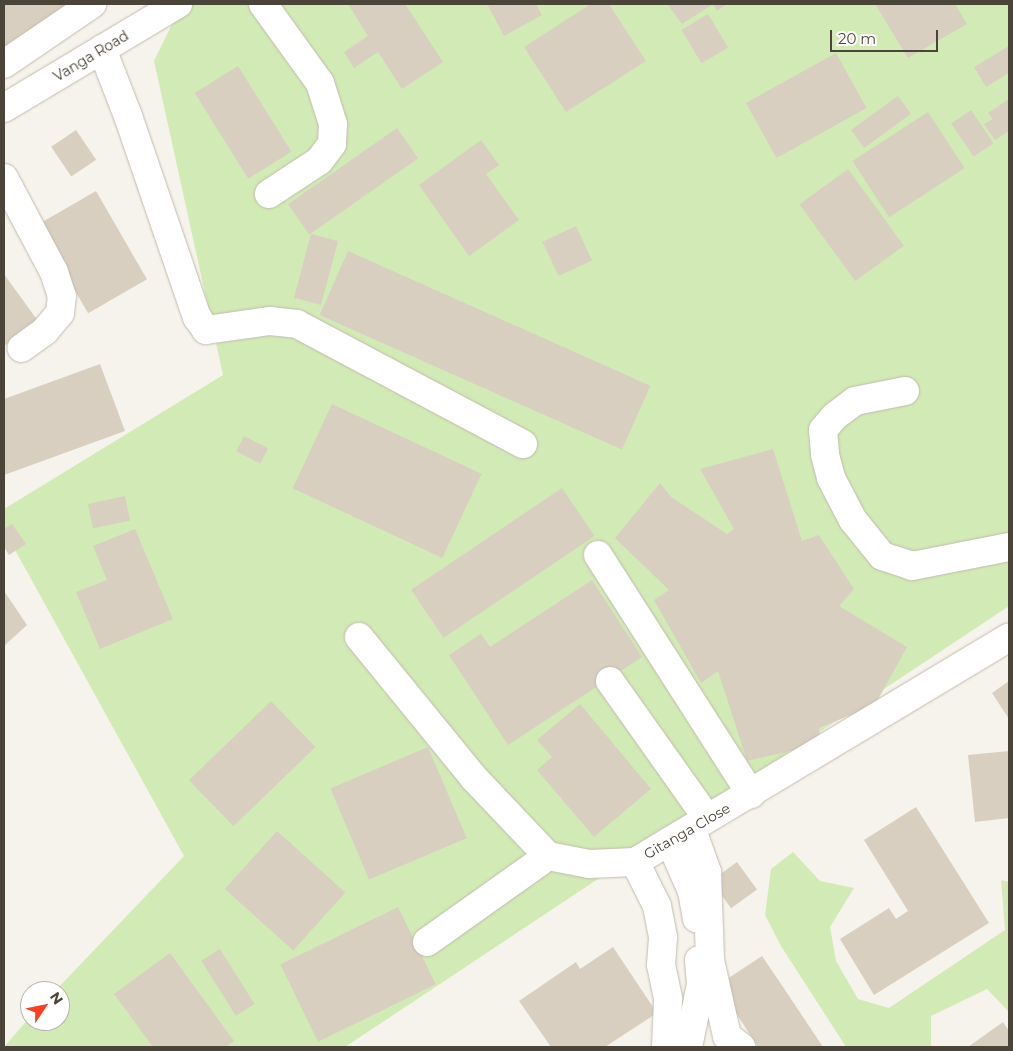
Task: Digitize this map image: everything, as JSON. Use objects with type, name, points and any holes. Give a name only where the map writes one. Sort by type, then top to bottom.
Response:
[{"type":"street","points":[[4,64],[92,4]]},
{"type":"street","name":"Vanga Road","points":[[4,108],[178,4]]},
{"type":"street","points":[[263,4],[320,82],[333,124],[332,144],[319,160],[268,194]]},
{"type":"street","points":[[102,49],[197,317],[206,330],[270,321],[298,324],[523,444]]},
{"type":"street","points":[[4,178],[54,272],[62,296],[60,313],[45,331],[22,348]]},
{"type":"street","points":[[905,391],[855,401],[834,416],[823,430],[825,454],[831,478],[853,520],[882,556],[912,566],[1009,547]]},
{"type":"street","points":[[598,555],[751,794]]},
{"type":"street","name":"Gitanga Close","points":[[548,856],[589,864],[635,862],[751,794],[1009,636]]},
{"type":"street","points":[[359,637],[474,778],[548,856],[428,942]]},
{"type":"street","points":[[610,681],[690,829],[707,872],[710,960],[726,1036],[741,1047]]},
{"type":"street","points":[[688,1047],[701,984],[690,829]]},
{"type":"street","points":[[635,862],[657,906],[663,937],[661,965],[668,999],[666,1047]]},
{"type":"green space","points":[[182,4],[1009,4],[1009,606],[345,1047],[4,1047],[20,1029],[20,1031],[70,1031],[70,981],[65,981],[184,856],[4,530],[4,509],[223,375],[154,61]]},
{"type":"green space","points":[[793,852],[820,881],[854,888],[830,927],[836,961],[858,999],[889,1008],[1005,930],[1001,880],[1009,882],[1009,1012],[987,989],[931,1016],[931,1047],[846,1047],[781,946],[765,915],[771,869]]},
{"type":"building","points":[[4,4],[74,4],[4,49]]},
{"type":"building","points":[[348,4],[405,4],[443,62],[402,89],[378,52],[354,68],[344,52],[368,36]]},
{"type":"building","points":[[487,4],[536,4],[542,15],[504,36]]},
{"type":"building","points":[[591,4],[609,4],[646,61],[566,112],[524,47]]},
{"type":"building","points":[[667,4],[713,4],[682,24]]},
{"type":"building","points":[[713,4],[727,4],[717,11]]},
{"type":"building","points":[[875,4],[955,4],[967,24],[908,58]]},
{"type":"building","points":[[708,14],[728,47],[702,63],[681,30]]},
{"type":"building","points":[[1009,46],[1009,73],[986,87],[974,67]]},
{"type":"building","points":[[836,53],[867,108],[776,158],[746,103]]},
{"type":"building","points":[[238,66],[292,152],[248,179],[195,93]]},
{"type":"building","points":[[898,96],[911,114],[864,148],[851,130]]},
{"type":"building","points":[[1009,99],[1009,131],[995,140],[984,124],[993,119],[988,113]]},
{"type":"building","points":[[971,110],[993,143],[973,157],[951,123]]},
{"type":"building","points":[[928,112],[964,168],[889,217],[853,161]]},
{"type":"building","points":[[397,128],[418,158],[309,235],[288,204]]},
{"type":"building","points":[[76,130],[96,160],[71,177],[51,147]]},
{"type":"building","points":[[481,140],[499,165],[486,174],[519,220],[469,256],[419,185]]},
{"type":"building","points":[[848,169],[904,246],[855,281],[799,204]]},
{"type":"building","points":[[96,191],[147,279],[88,313],[37,225]]},
{"type":"building","points":[[576,226],[592,260],[559,276],[542,242]]},
{"type":"building","points":[[311,234],[338,241],[321,305],[294,298]]},
{"type":"building","points":[[348,251],[650,386],[622,450],[320,315]]},
{"type":"building","points":[[4,274],[38,321],[4,346]]},
{"type":"building","points":[[100,364],[125,431],[4,475],[4,399]]},
{"type":"building","points":[[332,404],[482,474],[442,558],[293,488]]},
{"type":"building","points":[[244,436],[268,448],[260,463],[236,451]]},
{"type":"building","points":[[773,449],[802,541],[819,535],[854,589],[839,606],[907,647],[875,705],[819,728],[821,744],[747,761],[718,671],[701,683],[654,600],[669,590],[615,538],[660,483],[671,497],[727,534],[734,529],[700,469]]},
{"type":"building","points":[[562,488],[594,536],[444,638],[411,590]]},
{"type":"building","points":[[125,496],[130,520],[93,528],[88,504]]},
{"type":"building","points":[[12,524],[26,544],[9,555],[4,547],[4,529]]},
{"type":"building","points":[[135,529],[173,619],[100,649],[76,592],[107,580],[93,546]]},
{"type":"building","points":[[592,580],[642,657],[508,745],[449,655],[481,634],[490,647]]},
{"type":"building","points":[[4,591],[27,625],[4,646]]},
{"type":"building","points":[[1009,681],[1009,719],[992,693]]},
{"type":"building","points":[[271,701],[315,747],[233,826],[189,780]]},
{"type":"building","points":[[580,704],[651,789],[594,837],[537,770],[552,757],[537,740]]},
{"type":"building","points":[[428,747],[467,838],[369,880],[330,788]]},
{"type":"building","points":[[1009,751],[1009,818],[975,822],[968,755]]},
{"type":"building","points":[[916,807],[989,923],[874,995],[840,939],[889,908],[896,919],[908,911],[864,840]]},
{"type":"building","points":[[277,831],[345,893],[293,951],[225,889]]},
{"type":"building","points":[[737,862],[757,890],[731,908],[711,881]]},
{"type":"building","points":[[398,907],[436,984],[318,1042],[280,964]]},
{"type":"building","points":[[613,947],[657,1013],[605,1047],[551,1047],[519,1001],[576,962],[580,969]]},
{"type":"building","points":[[220,949],[254,1004],[236,1016],[201,961]]},
{"type":"building","points":[[170,953],[234,1041],[225,1047],[153,1047],[114,994]]},
{"type":"building","points":[[762,956],[823,1047],[758,1047],[718,985]]},
{"type":"building","points":[[1003,1022],[1009,1031],[1009,1047],[968,1047]]}]
